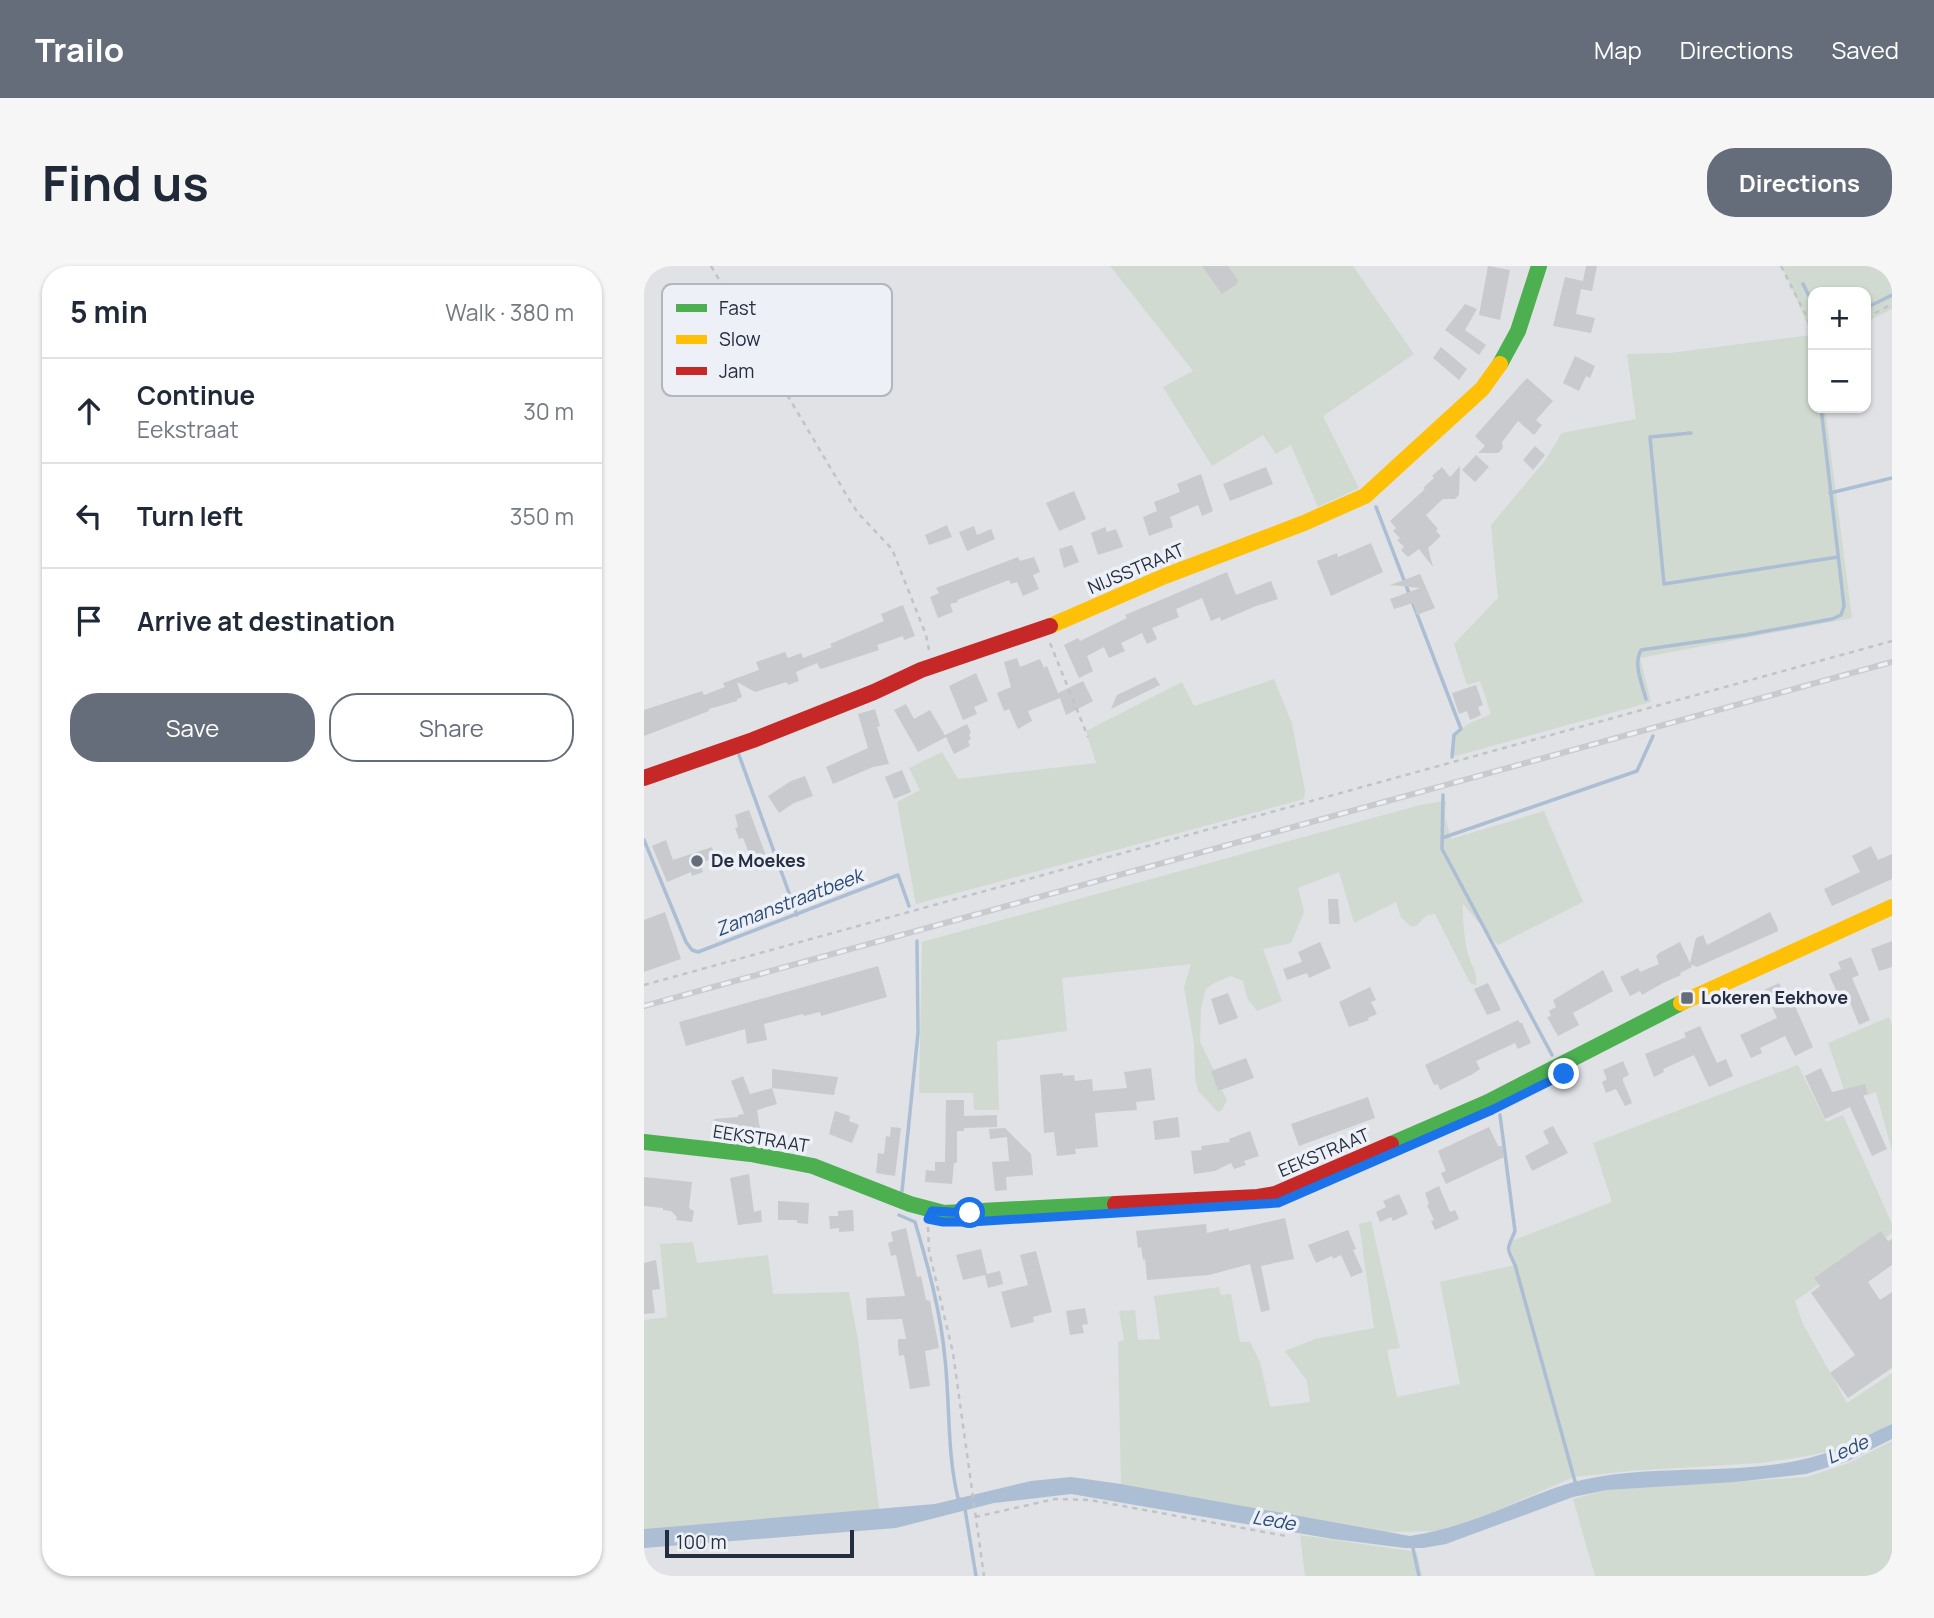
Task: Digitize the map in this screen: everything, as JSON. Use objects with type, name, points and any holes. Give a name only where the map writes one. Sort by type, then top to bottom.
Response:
[{"type":"street","name":"NIJSSTRAAT","points":[[644,778],[753,740],[933,666],[1044,629],[1165,576],[1304,523],[1365,496],[1495,374],[1520,331],[1539,266]]},
{"type":"street","name":"EEKSTRAAT","points":[[644,1142],[784,1160],[816,1167],[932,1211],[970,1213],[1275,1195],[1488,1102],[1688,1000],[1892,908]]},
{"type":"path","points":[[710,266],[721,284]]},
{"type":"path","points":[[1781,266],[1808,319]]},
{"type":"path","points":[[1871,315],[1892,304]]},
{"type":"path","points":[[787,396],[858,513],[892,549],[926,635],[933,666]]},
{"type":"path","points":[[1044,629],[1088,737]]},
{"type":"path","points":[[644,985],[1892,641]]},
{"type":"path","points":[[932,1211],[928,1225],[929,1251],[953,1353],[984,1576]]},
{"type":"path","points":[[975,1517],[1055,1499],[1090,1500],[1286,1536]]},
{"type":"shaded area","points":[[1110,266],[1353,266],[1414,354],[1323,416],[1359,488],[1318,507],[1291,445],[1276,454],[1263,435],[1212,466],[1163,387],[1193,371]]},
{"type":"shaded area","points":[[1782,266],[1892,266],[1892,309],[1871,320],[1871,287],[1808,287],[1808,326]]},
{"type":"shaded area","points":[[1808,336],[1808,413],[1826,413],[1852,618],[1640,658],[1651,702],[1452,757],[1454,735],[1468,724],[1491,714],[1480,681],[1467,685],[1454,644],[1498,598],[1491,525],[1544,462],[1562,433],[1636,419],[1627,354],[1670,353]]},
{"type":"shaded area","points":[[1274,679],[1292,724],[1305,791],[1304,799],[916,904],[897,802],[920,790],[909,768],[942,752],[958,779],[1096,763],[1086,731],[1182,682],[1194,706]]},
{"type":"shaded area","points":[[1446,801],[1445,817],[1451,839],[1544,811],[1583,902],[1498,945],[1463,904],[1466,946],[1476,985],[1470,983],[1435,914],[1427,915],[1416,926],[1410,926],[1401,917],[1396,902],[1354,923],[1339,872],[1298,888],[1304,912],[1291,943],[1263,949],[1282,1001],[1257,1011],[1247,998],[1243,981],[1231,976],[1206,989],[1201,1008],[1200,1042],[1214,1070],[1211,1071],[1218,1091],[1222,1090],[1227,1100],[1222,1110],[1218,1112],[1198,1091],[1195,1078],[1194,1044],[1184,987],[1191,964],[1062,978],[1067,1031],[997,1041],[999,1110],[974,1110],[973,1093],[919,1093],[922,942],[1420,805]]},
{"type":"shaded area","points":[[1889,1017],[1892,1026],[1892,1151],[1876,1092],[1848,1101],[1828,1043]]},
{"type":"shaded area","points":[[1798,1065],[1826,1122],[1843,1115],[1892,1224],[1892,1233],[1795,1301],[1803,1324],[1847,1403],[1892,1373],[1892,1424],[1833,1450],[1808,1456],[1760,1463],[1574,1477],[1489,1514],[1439,1531],[1383,1532],[1121,1484],[1118,1342],[1124,1340],[1119,1311],[1135,1310],[1138,1340],[1160,1339],[1154,1296],[1219,1287],[1221,1295],[1231,1294],[1240,1342],[1250,1342],[1260,1362],[1270,1407],[1310,1402],[1307,1381],[1285,1351],[1315,1339],[1374,1328],[1359,1224],[1371,1221],[1400,1348],[1387,1350],[1397,1397],[1460,1384],[1440,1282],[1515,1265],[1509,1242],[1612,1202],[1593,1143]]},
{"type":"shaded area","points":[[693,1242],[697,1263],[768,1255],[773,1294],[849,1292],[858,1340],[879,1509],[644,1529],[644,1320],[667,1317],[660,1244]]},
{"type":"shaded area","points":[[1892,1441],[1892,1576],[1595,1576],[1573,1499],[1607,1490],[1807,1477],[1849,1463]]},
{"type":"shaded area","points":[[1300,1535],[1417,1552],[1422,1576],[1305,1576]]},
{"type":"water","name":"Lede","points":[[1892,1424],[1892,1439],[1848,1461],[1806,1474],[1735,1482],[1607,1490],[1573,1497],[1446,1544],[1423,1548],[1333,1539],[1071,1494],[994,1503],[896,1528],[644,1548],[644,1529],[935,1504],[1031,1481],[1071,1477],[1410,1536],[1467,1522],[1583,1480],[1619,1474],[1728,1469],[1782,1463],[1830,1451]]},
{"type":"building","points":[[1202,266],[1228,266],[1238,280],[1237,284],[1222,294]]},
{"type":"building","points":[[1488,266],[1510,270],[1500,320],[1479,315]]},
{"type":"building","points":[[1586,266],[1597,266],[1592,291],[1581,289],[1576,314],[1595,318],[1591,333],[1553,326],[1565,277],[1583,281]]},
{"type":"building","points":[[1465,304],[1477,309],[1465,330],[1486,345],[1479,355],[1445,330]]},
{"type":"building","points":[[1441,347],[1467,369],[1459,380],[1433,358]]},
{"type":"building","points":[[1575,356],[1595,366],[1590,378],[1586,376],[1579,391],[1563,383]]},
{"type":"building","points":[[1527,378],[1553,401],[1536,420],[1542,425],[1534,435],[1518,421],[1502,442],[1503,448],[1498,453],[1478,453],[1485,446],[1475,436]]},
{"type":"building","points":[[1535,446],[1545,455],[1533,470],[1523,460]]},
{"type":"building","points":[[1476,455],[1489,467],[1475,482],[1462,470]]},
{"type":"building","points":[[1460,466],[1459,495],[1455,499],[1443,499],[1426,515],[1441,536],[1428,548],[1433,567],[1419,549],[1408,557],[1401,550],[1404,547],[1397,540],[1400,538],[1393,531],[1396,528],[1390,521],[1425,489],[1423,488],[1434,478],[1432,476],[1442,467],[1450,477]]},
{"type":"building","points":[[1266,467],[1273,484],[1230,501],[1223,484]]},
{"type":"building","points":[[1201,474],[1213,511],[1202,516],[1198,505],[1170,517],[1173,527],[1149,536],[1143,517],[1157,511],[1154,502],[1180,492],[1177,484]]},
{"type":"building","points":[[1074,491],[1086,519],[1059,531],[1046,503]]},
{"type":"building","points":[[947,525],[952,537],[929,545],[925,535]]},
{"type":"building","points":[[974,526],[977,535],[991,529],[995,539],[967,551],[959,532]]},
{"type":"building","points":[[1105,527],[1107,532],[1116,529],[1123,547],[1098,555],[1091,533]]},
{"type":"building","points":[[1371,543],[1383,572],[1331,596],[1317,561],[1337,553],[1338,557]]},
{"type":"building","points":[[1072,545],[1079,562],[1064,568],[1059,549]]},
{"type":"building","points":[[1018,557],[1020,561],[1034,557],[1040,572],[1033,575],[1039,589],[1023,596],[1017,582],[1011,584],[1009,580],[957,600],[958,602],[950,604],[953,612],[938,618],[930,597],[939,593],[936,588]]},
{"type":"building","points":[[1227,572],[1236,595],[1271,581],[1278,599],[1221,621],[1220,617],[1211,621],[1202,598],[1176,609],[1179,617],[1152,628],[1157,639],[1147,644],[1142,633],[1121,643],[1125,651],[1109,658],[1104,647],[1087,656],[1093,671],[1079,678],[1064,645],[1078,638],[1080,641],[1127,618],[1125,615]]},
{"type":"building","points":[[1420,574],[1435,608],[1417,615],[1413,603],[1394,609],[1390,599],[1420,588],[1390,585]]},
{"type":"building","points":[[903,605],[915,636],[904,640],[903,636],[877,645],[879,650],[820,669],[817,663],[796,672],[799,681],[788,685],[787,682],[755,692],[737,682],[742,697],[737,701],[709,709],[644,736],[644,710],[702,691],[704,695],[725,687],[723,683],[759,670],[756,662],[785,652],[788,658],[801,653],[803,658],[832,647],[830,644],[884,621],[881,614]]},
{"type":"building","points":[[1017,658],[1020,667],[1040,659],[1044,668],[1047,666],[1058,693],[1083,681],[1093,701],[1066,715],[1060,698],[1028,711],[1032,721],[1018,729],[1009,709],[1004,711],[997,693],[1011,687],[1004,662]]},
{"type":"building","points":[[976,673],[988,701],[974,707],[977,714],[963,720],[949,686]]},
{"type":"building","points":[[1155,677],[1160,685],[1111,709],[1117,695]]},
{"type":"building","points":[[1476,685],[1483,705],[1478,707],[1481,715],[1470,720],[1467,711],[1459,714],[1452,693]]},
{"type":"building","points":[[906,704],[914,719],[930,710],[946,737],[918,752],[894,710]]},
{"type":"building","points":[[875,709],[880,726],[877,727],[889,764],[873,767],[833,784],[826,767],[868,748],[858,714]]},
{"type":"building","points":[[967,724],[971,733],[971,739],[968,741],[970,746],[954,754],[945,735]]},
{"type":"building","points":[[902,770],[911,792],[894,799],[885,777]]},
{"type":"building","points":[[805,776],[813,796],[794,803],[779,813],[768,796],[791,781]]},
{"type":"building","points":[[749,810],[766,856],[761,857],[765,867],[756,871],[743,838],[739,839],[735,828],[738,827],[735,815]]},
{"type":"building","points":[[666,840],[673,860],[712,847],[715,858],[700,863],[703,872],[692,876],[691,872],[667,882],[652,846]]},
{"type":"building","points":[[1871,846],[1878,860],[1892,854],[1892,879],[1832,906],[1824,889],[1860,872],[1852,856]]},
{"type":"building","points":[[1328,899],[1338,899],[1340,924],[1329,924]]},
{"type":"building","points":[[665,912],[681,959],[644,972],[644,920]]},
{"type":"building","points":[[1770,912],[1778,931],[1697,967],[1691,964],[1692,967],[1680,973],[1681,975],[1642,995],[1640,991],[1630,996],[1620,977],[1638,968],[1640,972],[1659,964],[1656,956],[1680,942],[1690,963],[1696,938],[1703,935],[1707,945]]},
{"type":"building","points":[[1892,941],[1892,967],[1879,971],[1871,949]]},
{"type":"building","points":[[1320,942],[1331,968],[1309,978],[1307,973],[1287,980],[1283,969],[1302,962],[1298,952]]},
{"type":"building","points":[[1851,957],[1859,975],[1852,978],[1870,1020],[1859,1025],[1845,990],[1837,993],[1829,974],[1841,969],[1838,962]]},
{"type":"building","points":[[878,966],[887,997],[821,1016],[820,1012],[804,1016],[803,1014],[764,1024],[767,1040],[747,1044],[745,1029],[686,1046],[679,1022]]},
{"type":"building","points":[[1603,970],[1613,991],[1573,1013],[1579,1025],[1558,1036],[1547,1017],[1551,1016],[1549,1011],[1556,1007],[1553,1000]]},
{"type":"building","points":[[1488,983],[1501,1010],[1487,1015],[1474,989]]},
{"type":"building","points":[[1779,983],[1782,990],[1787,988],[1813,1047],[1795,1056],[1785,1036],[1760,1048],[1762,1053],[1751,1058],[1740,1035],[1777,1018],[1764,990]]},
{"type":"building","points":[[1370,987],[1376,1000],[1371,1002],[1377,1014],[1349,1027],[1339,1002]]},
{"type":"building","points":[[1228,993],[1238,1018],[1219,1025],[1211,999]]},
{"type":"building","points":[[1518,1020],[1531,1043],[1518,1049],[1515,1043],[1476,1061],[1480,1069],[1440,1090],[1438,1084],[1434,1085],[1425,1065]]},
{"type":"building","points":[[1700,1026],[1717,1063],[1726,1059],[1733,1076],[1709,1087],[1694,1055],[1663,1069],[1664,1072],[1654,1077],[1645,1054],[1686,1037],[1684,1033]]},
{"type":"building","points":[[1246,1058],[1254,1078],[1218,1091],[1211,1071]]},
{"type":"building","points":[[1623,1061],[1629,1075],[1623,1078],[1623,1081],[1632,1103],[1625,1106],[1616,1089],[1606,1093],[1602,1082],[1607,1079],[1603,1070]]},
{"type":"building","points":[[1151,1068],[1155,1100],[1136,1102],[1137,1110],[1095,1113],[1098,1147],[1075,1149],[1076,1154],[1057,1156],[1054,1132],[1044,1133],[1040,1075],[1063,1073],[1063,1076],[1074,1075],[1075,1081],[1092,1079],[1093,1091],[1127,1088],[1124,1072]]},
{"type":"building","points":[[1821,1068],[1832,1092],[1865,1084],[1868,1094],[1863,1095],[1887,1149],[1872,1156],[1850,1107],[1825,1119],[1805,1076]]},
{"type":"building","points":[[772,1069],[838,1077],[834,1095],[772,1088]]},
{"type":"building","points":[[743,1076],[750,1094],[772,1088],[777,1104],[757,1110],[760,1129],[716,1132],[714,1119],[744,1114],[731,1081]]},
{"type":"building","points":[[1368,1097],[1375,1118],[1299,1146],[1291,1124]]},
{"type":"building","points":[[946,1100],[964,1100],[964,1116],[997,1115],[997,1127],[964,1128],[964,1131],[957,1131],[957,1163],[954,1163],[952,1184],[925,1182],[926,1170],[935,1171],[935,1162],[945,1162]]},
{"type":"building","points":[[835,1111],[850,1116],[849,1121],[859,1125],[852,1143],[829,1134]]},
{"type":"building","points":[[1178,1117],[1180,1137],[1155,1140],[1153,1121]]},
{"type":"building","points":[[1553,1126],[1568,1153],[1532,1171],[1525,1156],[1549,1143],[1543,1131]]},
{"type":"building","points":[[891,1127],[901,1128],[895,1176],[876,1173],[878,1153],[884,1154],[886,1136],[890,1137]]},
{"type":"building","points":[[1489,1127],[1498,1146],[1502,1146],[1504,1157],[1446,1184],[1441,1173],[1446,1171],[1438,1151]]},
{"type":"building","points":[[1005,1128],[1031,1154],[1033,1175],[1006,1177],[1007,1190],[995,1191],[992,1162],[1009,1161],[1007,1137],[990,1139],[989,1129]]},
{"type":"building","points":[[1250,1131],[1259,1156],[1244,1161],[1246,1165],[1234,1169],[1231,1163],[1215,1171],[1194,1174],[1191,1151],[1202,1150],[1201,1146],[1230,1142],[1229,1139]]},
{"type":"building","points":[[749,1174],[754,1212],[761,1210],[762,1222],[738,1225],[730,1178]]},
{"type":"building","points":[[644,1177],[692,1182],[689,1208],[694,1211],[692,1222],[676,1220],[677,1217],[671,1211],[663,1208],[644,1206]]},
{"type":"building","points":[[1439,1186],[1450,1212],[1455,1210],[1459,1219],[1435,1230],[1425,1193]]},
{"type":"building","points":[[1399,1194],[1408,1214],[1393,1221],[1391,1217],[1380,1222],[1376,1212],[1386,1207],[1383,1201]]},
{"type":"building","points":[[778,1201],[809,1203],[808,1224],[797,1223],[797,1220],[778,1220]]},
{"type":"building","points":[[853,1210],[854,1231],[839,1232],[839,1228],[830,1229],[829,1216],[838,1216],[838,1211]]},
{"type":"building","points":[[1285,1218],[1294,1259],[1261,1266],[1270,1310],[1261,1312],[1250,1264],[1209,1275],[1147,1280],[1145,1259],[1143,1260],[1141,1247],[1138,1248],[1136,1231],[1206,1224],[1207,1233],[1229,1228],[1229,1231]]},
{"type":"building","points":[[906,1228],[917,1277],[921,1276],[926,1300],[930,1301],[939,1348],[925,1351],[930,1386],[910,1389],[904,1355],[899,1356],[898,1339],[906,1339],[902,1319],[867,1320],[866,1298],[905,1296],[896,1255],[891,1256],[888,1243],[893,1241],[891,1232]]},
{"type":"building","points":[[1348,1230],[1363,1272],[1351,1277],[1341,1255],[1316,1263],[1308,1245]]},
{"type":"building","points":[[1881,1231],[1888,1241],[1892,1239],[1892,1265],[1868,1282],[1880,1300],[1892,1292],[1892,1368],[1848,1398],[1830,1373],[1855,1355],[1811,1293],[1820,1286],[1814,1278]]},
{"type":"building","points":[[981,1249],[987,1274],[1000,1271],[1003,1284],[988,1288],[985,1275],[963,1280],[956,1255]]},
{"type":"building","points":[[1036,1251],[1052,1312],[1033,1317],[1034,1322],[1011,1328],[1001,1292],[1028,1285],[1020,1255]]},
{"type":"building","points":[[656,1260],[660,1289],[652,1290],[655,1313],[644,1314],[644,1263]]},
{"type":"building","points":[[1085,1308],[1088,1324],[1082,1325],[1084,1333],[1070,1335],[1066,1311]]},
{"type":"waterway","points":[[1803,284],[1808,294]]},
{"type":"waterway","points":[[1871,306],[1892,295]]},
{"type":"waterway","points":[[1646,699],[1638,668],[1641,650],[1745,635],[1841,615],[1844,606],[1822,413]]},
{"type":"waterway","points":[[1691,433],[1650,437],[1664,584],[1838,557]]},
{"type":"waterway","points":[[1830,493],[1892,478]]},
{"type":"waterway","points":[[1376,507],[1461,729],[1454,735],[1452,757]]},
{"type":"waterway","points":[[1442,838],[1637,771],[1653,736]]},
{"type":"waterway","points":[[739,755],[797,915]]},
{"type":"waterway","points":[[1443,795],[1442,849],[1552,1055]]},
{"type":"waterway","name":"Zamanstraatbeek","points":[[644,840],[686,942],[692,950],[698,952],[898,875],[909,906]]},
{"type":"waterway","name":"Zamanstraatbeek","points":[[902,1191],[918,1033],[917,941]]},
{"type":"waterway","points":[[1500,1115],[1515,1231],[1509,1250],[1576,1485]]},
{"type":"waterway","name":"Zamanstraatbeek","points":[[899,1215],[915,1222],[933,1290],[945,1359],[954,1481],[958,1498],[962,1500]]},
{"type":"waterway","points":[[965,1509],[976,1576]]},
{"type":"waterway","points":[[1412,1544],[1419,1576]]},
{"type":"railway","points":[[644,1006],[1892,662]]},
{"type":"traffic: fast","points":[[1500,364],[1518,331],[1539,266]]},
{"type":"traffic: fast","points":[[1391,1144],[1488,1102],[1681,1003]]},
{"type":"traffic: fast","points":[[644,1142],[751,1154],[813,1166],[910,1204],[944,1213],[1115,1204]]},
{"type":"traffic: slow","points":[[1050,626],[1165,576],[1304,523],[1365,496],[1482,389],[1500,364]]},
{"type":"traffic: slow","points":[[1681,1003],[1892,907]]},
{"type":"traffic: jam","points":[[644,778],[753,740],[874,692],[921,670],[1050,626]]},
{"type":"traffic: jam","points":[[1115,1204],[1275,1194],[1391,1144]]},
{"type":"place","name":"De Moekes","points":[[697,861]]},
{"type":"place","name":"Lokeren Eekhove","points":[[1687,998]]},
{"type":"route","points":[[970,1213],[932,1211],[928,1219],[971,1222],[1278,1203],[1492,1110],[1564,1074]]}]
